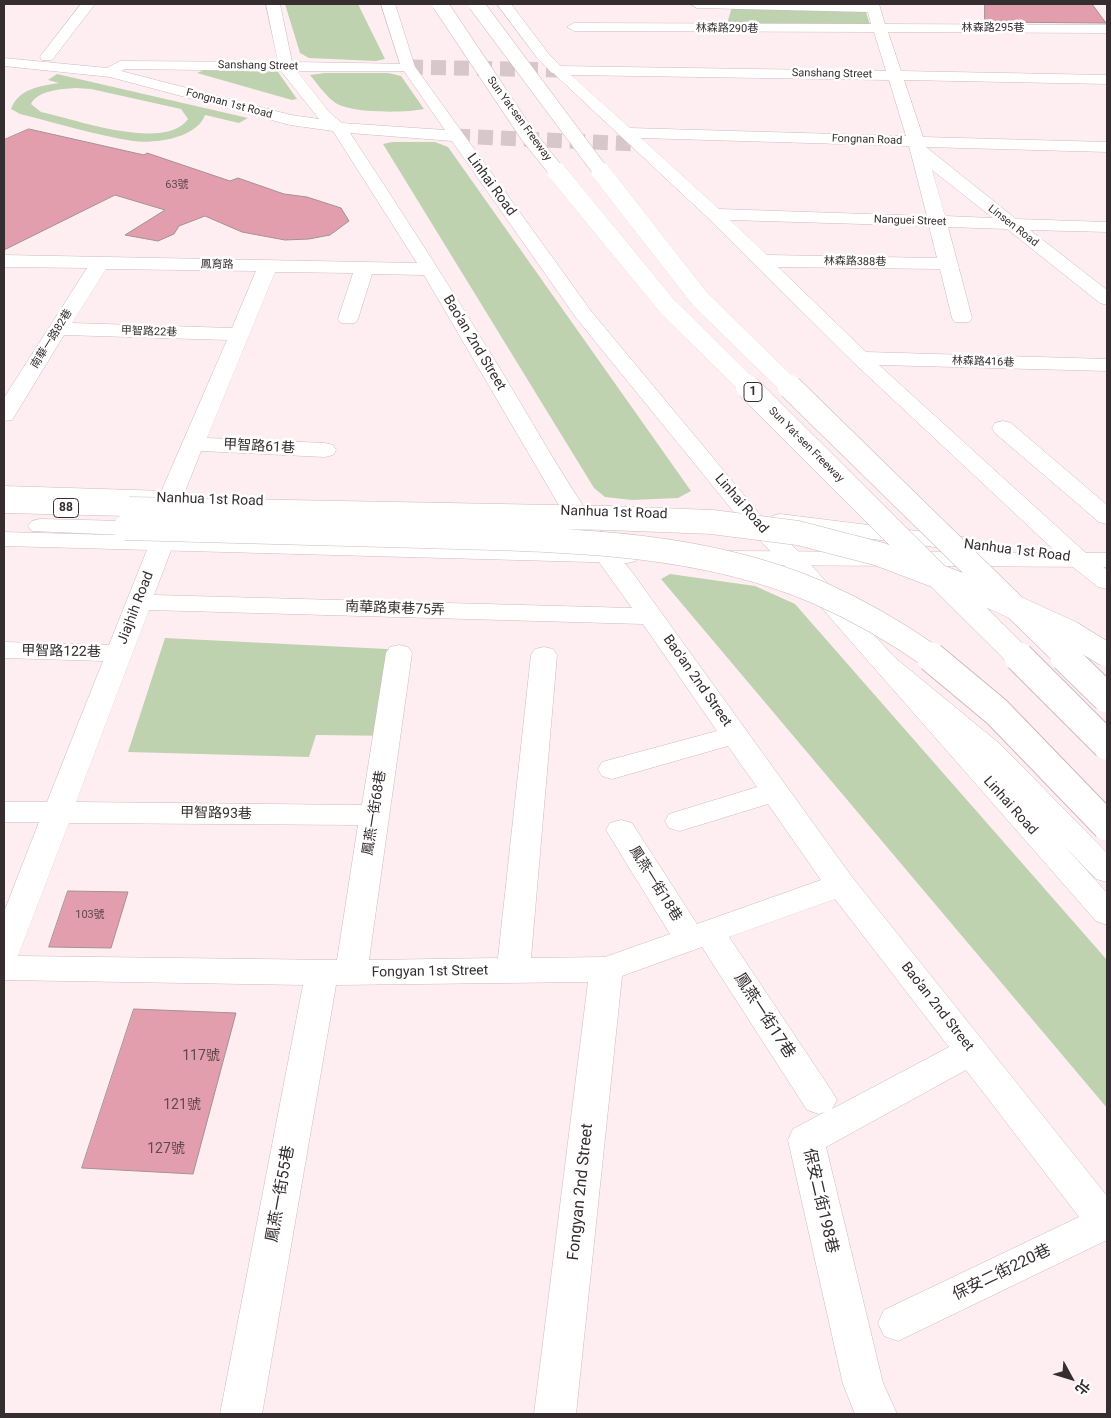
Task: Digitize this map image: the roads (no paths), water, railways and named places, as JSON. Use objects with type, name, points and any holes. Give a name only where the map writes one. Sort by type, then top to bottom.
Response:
[{"type":"main road","points":[[47,57],[88,4]]},
{"type":"main road","points":[[273,4],[286,67]]},
{"type":"main road","name":"Linhai Road","points":[[388,4],[408,67],[584,315],[750,517],[793,560],[1107,913]]},
{"type":"main road","name":"Sun Yat-sen Freeway","points":[[440,4],[529,137],[667,306],[1107,744]]},
{"type":"main road","name":"1","points":[[476,4],[569,131],[700,299],[1107,698]]},
{"type":"main road","points":[[504,4],[543,56],[556,70],[633,138],[714,214],[860,358],[1078,559],[1107,582]]},
{"type":"main road","points":[[697,4],[872,6],[917,147],[962,318]]},
{"type":"main road","name":"林森路290巷","points":[[574,27],[771,29],[879,27]]},
{"type":"main road","name":"林森路295巷","points":[[879,27],[1107,29]]},
{"type":"main road","name":"Fongnan 1st Road","points":[[4,54],[47,57],[115,69],[282,118],[453,131]]},
{"type":"main road","name":"Fongnan 1st Road","points":[[4,62],[115,69]]},
{"type":"main road","name":"Bao'an 2nd Street","points":[[286,67],[330,121],[430,269],[574,512],[604,555],[650,616],[841,885],[1107,1223]]},
{"type":"main road","name":"Sanshang Street","points":[[115,69],[408,67]]},
{"type":"main road","name":"Sanshang Street","points":[[556,70],[1107,79]]},
{"type":"main road","name":"Fongnan Road","points":[[633,138],[917,147],[1107,156]]},
{"type":"main road","name":"Fongnan Road","points":[[917,147],[1107,147]]},
{"type":"main road","name":"Linsen Road","points":[[917,147],[1010,224],[1107,299]]},
{"type":"main road","name":"Nanguei Street","points":[[714,214],[1107,228]]},
{"type":"main road","name":"鳳育路","points":[[4,261],[430,269]]},
{"type":"main road","name":"林森路388巷","points":[[761,261],[948,264]]},
{"type":"main road","name":"南華一路82巷","points":[[4,415],[100,263]]},
{"type":"main road","name":"Jiajhih Road","points":[[4,952],[161,545],[170,498],[268,266]]},
{"type":"main road","points":[[348,319],[364,268]]},
{"type":"main road","name":"甲智路22巷","points":[[59,329],[239,334]]},
{"type":"main road","name":"林森路416巷","points":[[860,358],[1107,365]]},
{"type":"main road","points":[[1003,428],[1107,517]]},
{"type":"main road","name":"甲智路61巷","points":[[193,444],[325,450]]},
{"type":"main road","name":"Nanhua 1st Road","points":[[4,493],[750,517],[1078,559]]},
{"type":"main road","name":"88","points":[[4,506],[127,519]]},
{"type":"main road","points":[[127,519],[636,519],[712,522],[798,533],[879,554],[990,596],[1071,634],[1107,655]]},
{"type":"main road","points":[[127,519],[559,539],[644,546],[750,570],[843,604],[908,641],[954,672],[1010,721],[1107,826]]},
{"type":"main road","name":"88","points":[[4,525],[127,519]]},
{"type":"main road","name":"Nanhua 1st Road","points":[[4,539],[161,545],[793,560],[1078,559]]},
{"type":"main road","points":[[1078,559],[1107,560]]},
{"type":"main road","name":"南華路東巷75弄","points":[[139,602],[650,616]]},
{"type":"main road","name":"甲智路122巷","points":[[4,650],[119,653]]},
{"type":"main road","name":"鳳燕一街68巷","points":[[336,973],[375,815],[399,653]]},
{"type":"main road","points":[[513,971],[544,656]]},
{"type":"main road","points":[[879,658],[990,751],[1107,871]]},
{"type":"main road","points":[[612,769],[735,735]]},
{"type":"main road","points":[[680,821],[776,792]]},
{"type":"main road","name":"甲智路93巷","points":[[4,812],[375,815]]},
{"type":"main road","name":"鳳燕一街18巷","points":[[621,830],[699,935]]},
{"type":"main road","name":"Fongyan 1st Street","points":[[4,968],[336,973],[606,969],[841,885]]},
{"type":"main road","name":"鳳燕一街17巷","points":[[699,935],[818,1100]]},
{"type":"main road","name":"Fongyan 2nd Street","points":[[555,1414],[606,969]]},
{"type":"main road","name":"鳳燕一街55巷","points":[[241,1414],[336,973]]},
{"type":"main road","name":"保安二街198巷","points":[[876,1414],[863,1384],[806,1140],[972,1051]]},
{"type":"main road","name":"保安二街220巷","points":[[898,1323],[1107,1223]]},
{"type":"tunnel","points":[[408,67],[557,70]]},
{"type":"tunnel","points":[[455,136],[638,144]]}]
